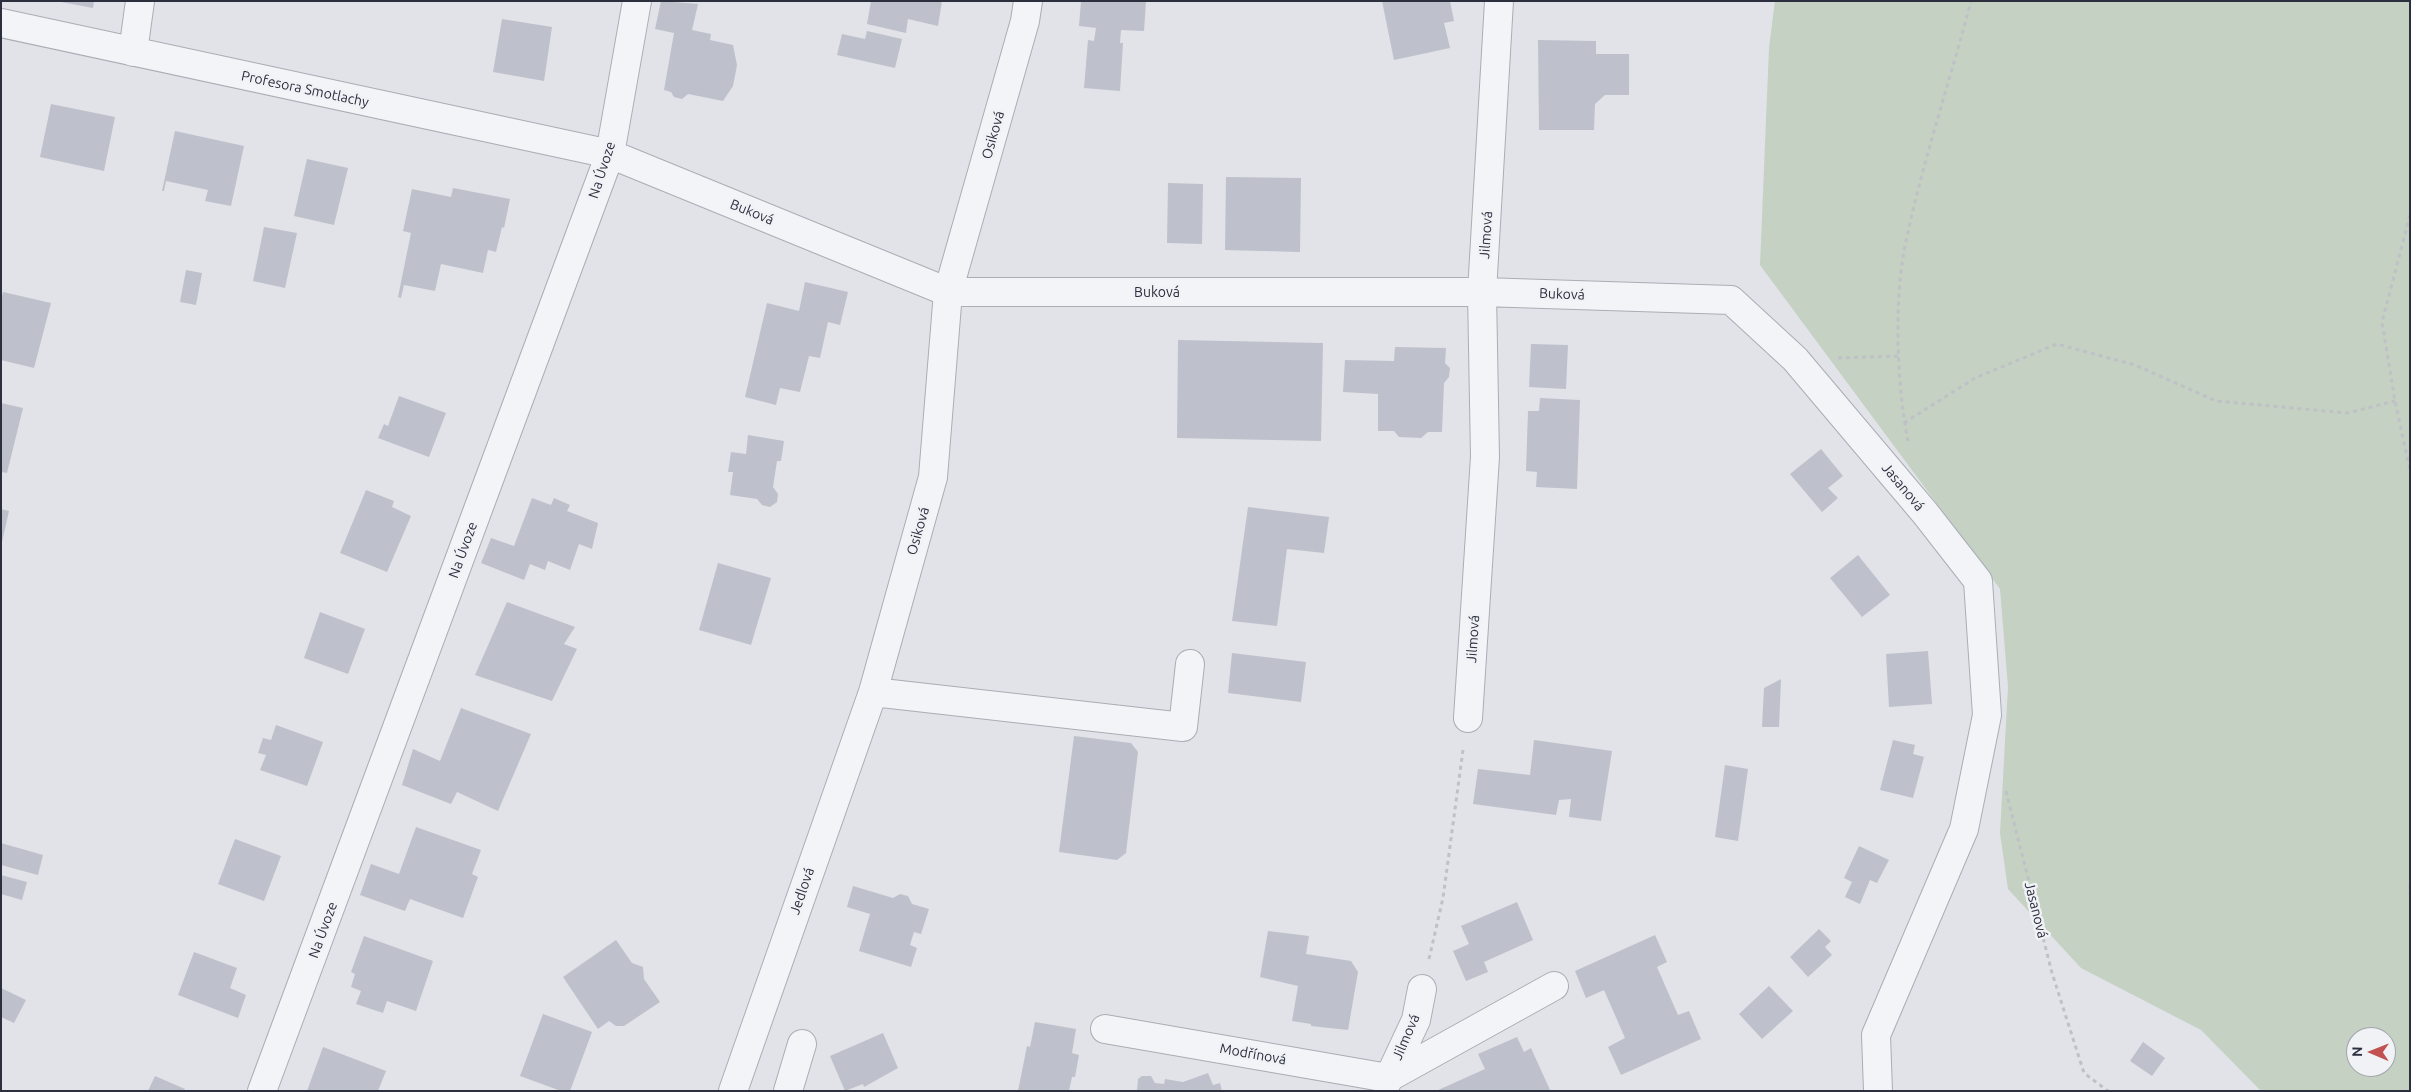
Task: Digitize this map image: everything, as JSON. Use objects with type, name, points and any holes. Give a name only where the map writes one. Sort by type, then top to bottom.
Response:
[{"type":"street","points":[[133,52],[140,1]]},
{"type":"street","name":"Na Úvoze","points":[[262,1091],[610,154],[637,1]]},
{"type":"street","name":"Osiková","points":[[873,692],[933,477],[948,292],[1025,21],[1028,1]]},
{"type":"street","name":"Jilmová","points":[[1468,718],[1485,458],[1482,292],[1499,1]]},
{"type":"street","name":"Profesora Smotlachy","points":[[1,23],[610,154]]},
{"type":"street","name":"Buková","points":[[610,154],[948,292],[1482,292],[1731,300]]},
{"type":"street","name":"Jasanová","points":[[1731,300],[1795,360],[1925,513],[1978,582],[1987,715],[1964,829],[1876,1035],[1878,1091]]},
{"type":"street","points":[[873,692],[1183,727],[1190,664]]},
{"type":"street","name":"Jedlová","points":[[742,1088],[817,847],[873,692]]},
{"type":"street","name":"Jilmová","points":[[1387,1084],[1554,986]]},
{"type":"street","name":"Jilmová","points":[[1387,1084],[1416,1020],[1422,989]]},
{"type":"street","name":"Modřínová","points":[[1105,1029],[1387,1084]]},
{"type":"street","points":[[788,1091],[802,1044]]},
{"type":"path","points":[[1908,442],[1904,423],[1899,315],[1904,253],[1932,133],[1971,1]]},
{"type":"path","points":[[2410,215],[2382,322],[2395,401],[2410,470]]},
{"type":"path","points":[[1904,423],[1974,378],[2057,344],[2135,365],[2216,401],[2348,413],[2395,401]]},
{"type":"path","points":[[1795,360],[1900,356]]},
{"type":"path","points":[[1422,989],[1443,898],[1468,718]]},
{"type":"path","name":"Jasanová","points":[[2004,782],[2052,973],[2084,1073],[2108,1091]]},
{"type":"path","points":[[2410,885],[2410,895]]},
{"type":"green space","points":[[1775,1],[2410,1],[2410,1091],[2261,1091],[2201,1030],[2081,968],[2008,889],[2000,833],[2008,687],[2000,589],[1760,265],[1769,48]]},
{"type":"building","points":[[56,1],[94,1],[93,8]]},
{"type":"building","points":[[661,1],[698,4],[692,30],[711,34],[710,40],[733,45],[737,65],[733,86],[723,101],[688,94],[682,99],[674,97],[671,92],[664,90],[674,33],[655,29]]},
{"type":"building","points":[[871,1],[942,1],[938,26],[908,19],[906,33],[867,24]]},
{"type":"building","points":[[1081,1],[1146,1],[1144,31],[1121,30],[1120,43],[1123,43],[1120,91],[1084,88],[1088,40],[1094,41],[1096,28],[1079,26]]},
{"type":"building","points":[[1382,1],[1450,1],[1454,21],[1444,23],[1450,48],[1394,60]]},
{"type":"building","points":[[502,19],[552,27],[544,81],[493,72]]},
{"type":"building","points":[[867,31],[902,39],[895,68],[837,55],[842,34],[865,39]]},
{"type":"building","points":[[1538,40],[1596,41],[1596,54],[1629,54],[1629,95],[1605,95],[1595,104],[1594,130],[1539,130]]},
{"type":"building","points":[[51,104],[115,117],[104,171],[40,157]]},
{"type":"building","points":[[175,131],[244,146],[231,206],[205,201],[208,190],[166,181],[164,191],[162,191]]},
{"type":"building","points":[[307,159],[348,168],[334,225],[294,216]]},
{"type":"building","points":[[1226,177],[1301,178],[1300,252],[1225,250]]},
{"type":"building","points":[[1168,183],[1203,184],[1202,244],[1167,243]]},
{"type":"building","points":[[453,188],[510,199],[504,228],[502,227],[496,252],[488,250],[483,273],[441,264],[435,291],[404,285],[401,298],[398,297],[411,233],[403,231],[412,189],[451,197]]},
{"type":"building","points":[[264,227],[297,233],[285,288],[253,281]]},
{"type":"building","points":[[186,270],[202,273],[196,305],[180,302]]},
{"type":"building","points":[[805,282],[848,292],[840,325],[828,322],[820,358],[809,356],[800,392],[780,388],[776,405],[745,397],[767,303],[799,311]]},
{"type":"building","points":[[3,292],[51,303],[34,368],[1,360],[1,300]]},
{"type":"building","points":[[1178,340],[1323,343],[1321,441],[1177,438]]},
{"type":"building","points":[[1531,344],[1568,345],[1566,389],[1529,387]]},
{"type":"building","points":[[1395,347],[1446,348],[1445,363],[1450,368],[1449,377],[1444,383],[1442,432],[1428,432],[1421,438],[1399,437],[1394,431],[1378,431],[1378,394],[1343,392],[1345,360],[1394,361]]},
{"type":"building","points":[[399,396],[446,413],[429,457],[378,438],[384,424],[388,426]]},
{"type":"building","points":[[1540,398],[1580,400],[1577,489],[1536,487],[1537,472],[1526,471],[1528,411],[1539,411]]},
{"type":"building","points":[[1,403],[23,408],[7,473],[1,472]]},
{"type":"building","points":[[748,435],[784,441],[781,461],[777,461],[773,487],[778,494],[777,502],[770,507],[762,505],[757,499],[730,495],[733,472],[728,472],[731,452],[746,454]]},
{"type":"building","points":[[1821,449],[1843,476],[1828,488],[1838,498],[1822,512],[1790,474]]},
{"type":"building","points":[[366,490],[394,501],[392,507],[411,516],[387,572],[340,553]]},
{"type":"building","points":[[532,498],[551,505],[554,498],[570,505],[567,511],[598,523],[592,549],[579,544],[570,570],[548,561],[545,570],[530,564],[524,580],[481,563],[491,538],[514,546]]},
{"type":"building","points":[[1248,507],[1329,517],[1324,553],[1287,549],[1277,626],[1232,621]]},
{"type":"building","points":[[1,509],[9,511],[2,542],[1,542]]},
{"type":"building","points":[[1858,555],[1890,595],[1862,617],[1830,578]]},
{"type":"building","points":[[718,563],[771,578],[751,645],[699,630]]},
{"type":"building","points":[[507,602],[575,627],[564,644],[577,649],[552,701],[475,675]]},
{"type":"building","points":[[320,612],[365,629],[348,674],[304,658]]},
{"type":"building","points":[[1928,651],[1932,704],[1889,707],[1886,654]]},
{"type":"building","points":[[1232,653],[1306,662],[1301,702],[1228,693]]},
{"type":"building","points":[[1781,679],[1779,727],[1762,727],[1764,688]]},
{"type":"building","points":[[461,708],[531,734],[498,811],[457,792],[451,804],[402,785],[413,749],[440,761]]},
{"type":"building","points":[[276,725],[323,742],[307,786],[260,770],[266,755],[258,753],[263,738],[271,740]]},
{"type":"building","points":[[1074,736],[1131,743],[1138,752],[1126,853],[1117,860],[1059,852]]},
{"type":"building","points":[[1534,740],[1612,751],[1601,821],[1569,817],[1571,799],[1559,800],[1556,815],[1473,804],[1478,769],[1530,775]]},
{"type":"building","points":[[1893,740],[1915,745],[1913,754],[1924,757],[1913,798],[1880,790]]},
{"type":"building","points":[[1725,765],[1748,769],[1738,841],[1715,837]]},
{"type":"building","points":[[416,827],[481,850],[472,874],[478,877],[463,918],[410,899],[405,911],[360,895],[371,864],[399,874]]},
{"type":"building","points":[[235,839],[281,856],[264,901],[218,884]]},
{"type":"building","points":[[1,843],[43,855],[38,875],[1,865]]},
{"type":"building","points":[[1859,846],[1889,860],[1877,883],[1870,880],[1860,904],[1845,897],[1852,882],[1844,878]]},
{"type":"building","points":[[1,875],[27,882],[22,900],[1,894]]},
{"type":"building","points":[[853,886],[893,898],[900,894],[908,896],[912,904],[929,909],[921,934],[914,932],[910,945],[917,948],[911,967],[859,951],[870,914],[847,907]]},
{"type":"building","points":[[1517,902],[1533,940],[1484,962],[1488,972],[1466,981],[1453,951],[1469,944],[1461,926]]},
{"type":"building","points":[[1819,929],[1831,941],[1825,947],[1832,955],[1808,977],[1790,957]]},
{"type":"building","points":[[1268,931],[1309,936],[1306,954],[1351,961],[1358,972],[1348,1030],[1311,1026],[1311,1024],[1292,1021],[1298,986],[1260,977]]},
{"type":"building","points":[[1655,935],[1667,962],[1657,967],[1678,1015],[1689,1011],[1701,1039],[1621,1075],[1608,1047],[1625,1038],[1604,990],[1586,998],[1575,971]]},
{"type":"building","points":[[364,936],[433,961],[416,1011],[387,1001],[383,1013],[356,1004],[361,991],[351,987],[355,974],[351,972]]},
{"type":"building","points":[[616,940],[632,963],[643,967],[644,979],[660,1002],[624,1026],[616,1026],[609,1021],[598,1029],[563,977]]},
{"type":"building","points":[[194,952],[237,968],[230,988],[246,995],[238,1018],[178,995]]},
{"type":"building","points":[[1769,986],[1793,1011],[1762,1039],[1739,1014]]},
{"type":"building","points":[[1,988],[26,1000],[14,1023],[1,1017]]},
{"type":"building","points":[[543,1014],[592,1032],[570,1091],[561,1091],[520,1076]]},
{"type":"building","points":[[1035,1022],[1076,1029],[1072,1053],[1079,1055],[1075,1077],[1072,1077],[1069,1091],[1018,1091],[1027,1046],[1030,1047]]},
{"type":"building","points":[[883,1033],[898,1068],[864,1087],[863,1084],[845,1091],[830,1056]]},
{"type":"building","points":[[1517,1037],[1524,1052],[1531,1048],[1550,1090],[1436,1091],[1485,1069],[1478,1054]]},
{"type":"building","points":[[2143,1042],[2165,1058],[2152,1076],[2130,1061]]},
{"type":"building","points":[[323,1047],[386,1071],[378,1091],[307,1091]]},
{"type":"building","points":[[1208,1073],[1213,1085],[1220,1083],[1222,1091],[1137,1091],[1138,1079],[1142,1076],[1151,1076],[1155,1083],[1164,1084],[1165,1079],[1183,1082]]},
{"type":"building","points":[[155,1076],[185,1089],[184,1091],[148,1091]]}]
